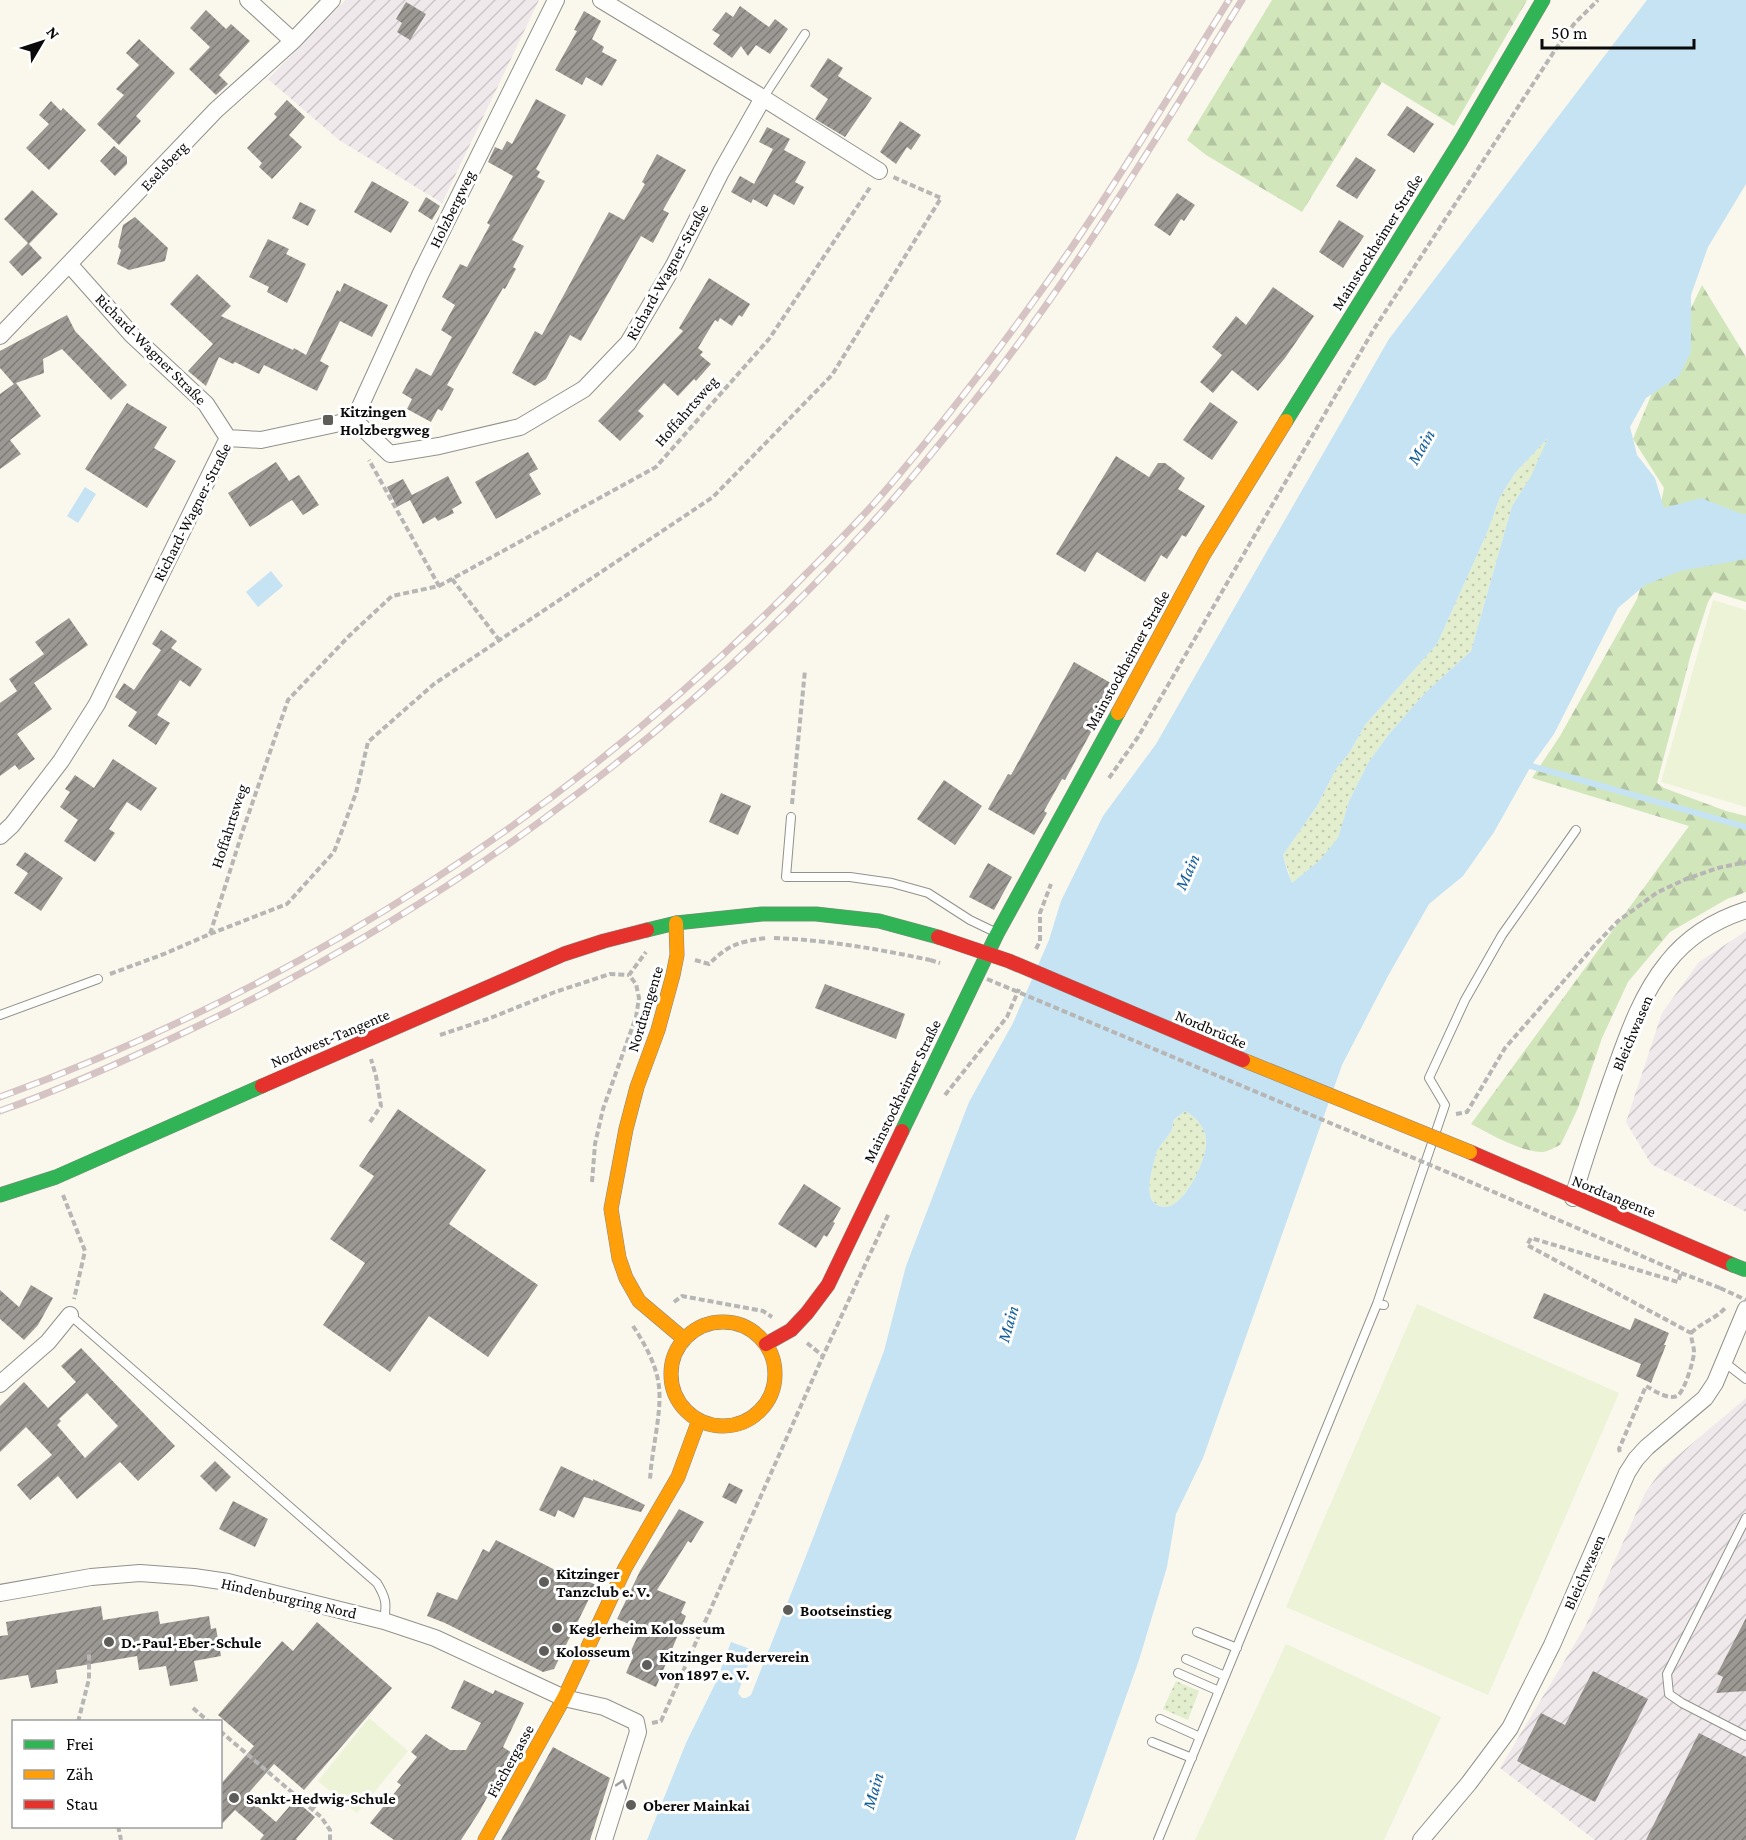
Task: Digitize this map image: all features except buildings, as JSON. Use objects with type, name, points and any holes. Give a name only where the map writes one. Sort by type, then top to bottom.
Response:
[{"type":"main road","name":"Mainstockheimer Straße","points":[[766,1344],[791,1330],[828,1285],[997,934],[1219,528],[1461,140],[1543,0]]},
{"type":"main road","name":"Nordbrücke","points":[[676,923],[762,914],[816,914],[879,921],[938,937],[1009,961],[1224,1053],[1470,1152]]},
{"type":"main road","name":"Nordtangente","points":[[676,923],[677,955],[673,975],[658,1030],[637,1087],[626,1129],[611,1209],[619,1258],[626,1278],[639,1301],[684,1339]]},
{"type":"main road","name":"Nordwest-Tangente","points":[[0,1196],[56,1177],[564,954],[604,941],[676,923]]},
{"type":"main road","name":"Nordtangente","points":[[1470,1152],[1573,1198],[1740,1267]]},
{"type":"main road","points":[[725,1321],[746,1327],[758,1334],[766,1344],[775,1367],[773,1391],[760,1411],[751,1418],[738,1424],[719,1426],[699,1420],[683,1407],[674,1392],[671,1373],[677,1348],[691,1332],[703,1325],[725,1321]]},
{"type":"main road","points":[[564,1698],[625,1568],[678,1477],[699,1420]]},
{"type":"main road","name":"Fischergasse","points":[[485,1840],[564,1698]]},
{"type":"street","points":[[248,0],[293,41]]},
{"type":"street","name":"Eselsberg","points":[[0,336],[216,110],[293,41],[333,0]]},
{"type":"street","name":"Holzbergweg","points":[[354,420],[421,273],[556,0]]},
{"type":"street","points":[[601,0],[879,171]]},
{"type":"street","name":"Richard-Wagner-Straße","points":[[0,836],[12,825],[61,761],[97,704],[228,438],[261,440],[354,420],[390,454],[439,446],[520,427],[584,390],[628,343],[674,265],[721,172],[763,98]]},
{"type":"street","name":"Richard-Wagner Straße","points":[[69,264],[132,335],[207,404],[228,438]]},
{"type":"street","name":"Bleichwasen","points":[[1573,1198],[1617,1066],[1649,990],[1666,964],[1697,933],[1746,910]]},
{"type":"street","name":"Bleichwasen","points":[[1421,1840],[1469,1783],[1510,1728],[1552,1645],[1627,1473],[1647,1447],[1705,1398],[1724,1362],[1746,1309]]},
{"type":"street","points":[[0,1384],[48,1342],[70,1315]]},
{"type":"street","name":"Hindenburgring Nord","points":[[0,1593],[91,1577],[140,1574],[194,1576],[228,1582],[384,1621],[435,1638],[564,1698]]},
{"type":"street","points":[[564,1698],[604,1707],[633,1719],[638,1727],[604,1840]]},
{"type":"lane","points":[[763,98],[805,34]]},
{"type":"lane","points":[[791,817],[786,877],[850,877],[892,883],[928,893],[997,934]]},
{"type":"lane","points":[[1158,1840],[1381,1304],[1444,1105],[1429,1078],[1465,1000],[1502,935],[1576,830]]},
{"type":"lane","points":[[0,1015],[98,979]]},
{"type":"lane","points":[[70,1315],[377,1583],[386,1604],[384,1621]]},
{"type":"lane","points":[[1724,1362],[1746,1379]]},
{"type":"lane","points":[[1746,1518],[1667,1674],[1669,1694],[1746,1736]]},
{"type":"lane","points":[[1197,1632],[1237,1648]]},
{"type":"lane","points":[[1186,1659],[1225,1676]]},
{"type":"lane","points":[[1178,1673],[1219,1692]]},
{"type":"lane","points":[[1160,1719],[1200,1737]]},
{"type":"lane","points":[[1152,1742],[1192,1758]]},
{"type":"path","points":[[1104,786],[1138,737],[1374,329],[1555,50],[1574,24],[1598,0]]},
{"type":"path","points":[[98,979],[286,904],[334,852],[356,793],[368,742],[434,684],[713,497],[832,375],[941,198],[879,171]]},
{"type":"path","name":"Hoffahrtsweg","points":[[210,934],[288,700],[349,636],[392,596],[439,586],[656,467],[768,339],[879,171]]},
{"type":"path","points":[[366,452],[439,586]]},
{"type":"path","points":[[452,579],[499,640]]},
{"type":"path","points":[[791,817],[805,670]]},
{"type":"path","points":[[1452,1114],[1467,1112],[1505,1048],[1617,921],[1658,892],[1718,868],[1746,862]]},
{"type":"path","points":[[1035,952],[1040,941],[1040,913],[1054,877]]},
{"type":"path","points":[[591,1190],[595,1144],[603,1109],[636,1017],[639,998],[636,984],[629,975],[649,948],[709,964],[721,952],[737,943],[766,938],[812,939],[879,949],[941,963]]},
{"type":"path","points":[[981,977],[1460,1177],[1746,1300]]},
{"type":"path","points":[[943,1098],[1007,1017],[1021,984]]},
{"type":"path","points":[[365,1040],[376,1076],[381,1106],[370,1122]]},
{"type":"path","points":[[1432,1170],[1436,1159]]},
{"type":"path","points":[[56,1177],[85,1251],[70,1315]]},
{"type":"path","points":[[638,1727],[661,1721],[823,1356],[894,1203]]},
{"type":"path","points":[[1681,1273],[1678,1282],[1531,1238],[1527,1245],[1691,1333]]},
{"type":"path","points":[[1691,1333],[1720,1314],[1733,1293]]},
{"type":"path","points":[[641,1338],[659,1318],[662,1310],[682,1296],[763,1311],[823,1356]]},
{"type":"path","points":[[630,1321],[641,1338],[653,1365],[659,1387],[659,1408],[650,1485]]},
{"type":"path","points":[[1627,1473],[1618,1449],[1646,1386],[1670,1397],[1682,1392],[1693,1360],[1694,1349],[1691,1333]]},
{"type":"path","points":[[79,1720],[89,1679],[89,1651]]},
{"type":"path","points":[[193,1708],[207,1720]]},
{"type":"path","points":[[222,1733],[321,1817],[330,1830],[330,1840]]},
{"type":"path","points":[[312,1809],[323,1797]]},
{"type":"shaded area","points":[[346,0],[539,0],[442,203],[339,140],[268,79]]},
{"type":"shaded area","points":[[1746,931],[1746,1212],[1651,1164],[1626,1122],[1662,1013],[1699,962]]},
{"type":"shaded area","points":[[1746,1398],[1746,1840],[1595,1840],[1500,1768],[1586,1625],[1645,1493],[1663,1468]]},
{"type":"green space","points":[[1272,0],[1527,0],[1454,126],[1382,82],[1302,212],[1206,155],[1187,140]]},
{"type":"green space","points":[[1702,285],[1746,357],[1746,602],[1714,592],[1708,602],[1691,654],[1657,783],[1664,788],[1726,811],[1746,816],[1746,892],[1727,899],[1670,932],[1628,982],[1602,1038],[1578,1108],[1561,1144],[1543,1152],[1535,1151],[1506,1142],[1471,1124],[1689,826],[1532,778],[1560,736],[1637,599],[1650,557],[1664,488],[1633,439],[1663,367]]},
{"type":"green space","points":[[1550,436],[1531,476],[1512,506],[1471,651],[1425,693],[1389,734],[1368,763],[1349,801],[1338,839],[1320,860],[1292,883],[1283,855],[1317,806],[1336,769],[1350,752],[1365,725],[1437,644],[1487,533],[1500,497],[1515,473]]},
{"type":"green space","points":[[1713,600],[1746,610],[1746,807],[1661,782]]},
{"type":"green space","points":[[1185,1111],[1196,1119],[1204,1130],[1206,1147],[1204,1155],[1186,1193],[1170,1206],[1159,1206],[1151,1198],[1149,1191],[1156,1153],[1172,1129],[1174,1120]]},
{"type":"green space","points":[[1417,1304],[1619,1393],[1488,1695],[1286,1607]]},
{"type":"green space","points":[[1286,1644],[1441,1717],[1384,1840],[1195,1840]]},
{"type":"green space","points":[[1176,1681],[1199,1691],[1188,1720],[1163,1709]]},
{"type":"green space","points":[[369,1718],[408,1751],[357,1813],[318,1781]]},
{"type":"water","name":"Main","points":[[1647,0],[1746,0],[1746,184],[1708,247],[1691,295],[1691,352],[1679,376],[1646,398],[1630,427],[1637,455],[1655,478],[1664,508],[1701,498],[1746,514],[1746,559],[1680,571],[1645,585],[1618,608],[1554,734],[1531,766],[1494,832],[1463,876],[1429,904],[1388,976],[1342,1065],[1203,1458],[1176,1514],[1167,1567],[1139,1660],[1075,1840],[647,1840],[686,1743],[716,1682],[731,1642],[753,1650],[738,1693],[742,1698],[751,1695],[884,1351],[906,1266],[969,1102],[1013,1023],[1049,940],[1061,901],[1103,816],[1156,744],[1389,339]],"holes":[[[1548,438],[1531,476],[1512,506],[1471,651],[1425,693],[1389,734],[1368,763],[1349,801],[1338,838],[1320,860],[1292,883],[1283,855],[1317,806],[1336,769],[1350,752],[1365,725],[1437,644],[1487,533],[1500,497],[1515,473]],[[1185,1111],[1196,1119],[1204,1130],[1206,1139],[1204,1155],[1186,1193],[1170,1206],[1159,1206],[1153,1201],[1149,1191],[1156,1153],[1172,1129],[1174,1120]]]},
{"type":"water","points":[[85,487],[96,494],[78,523],[67,516]]},
{"type":"water","points":[[271,571],[283,586],[258,607],[246,592]]},
{"type":"waterway","points":[[1531,766],[1746,827]]},
{"type":"railway","points":[[0,1097],[112,1052],[221,1002],[327,945],[430,882],[530,813],[625,739],[717,661],[865,513],[957,403],[1070,250],[1229,0]]},
{"type":"railway","points":[[0,1111],[92,1075],[181,1034],[276,987],[368,935],[458,879],[545,818],[629,753],[709,685],[786,612],[860,536],[909,481],[987,385],[1056,292],[1088,244],[1242,0]]},
{"type":"traffic: fast","points":[[1286,421],[1461,140],[1543,0]]},
{"type":"traffic: fast","points":[[902,1131],[997,934],[1118,713]]},
{"type":"traffic: fast","points":[[647,930],[676,923],[762,914],[816,914],[879,921],[938,937]]},
{"type":"traffic: fast","points":[[0,1195],[56,1177],[262,1086]]},
{"type":"traffic: fast","points":[[1733,1265],[1746,1270]]},
{"type":"traffic: slow","points":[[1118,713],[1204,554],[1286,421]]},
{"type":"traffic: slow","points":[[676,923],[677,955],[673,975],[658,1030],[637,1087],[626,1129],[611,1209],[619,1258],[626,1278],[639,1301],[684,1339]]},
{"type":"traffic: slow","points":[[1243,1060],[1470,1152]]},
{"type":"traffic: slow","points":[[723,1322],[743,1326],[760,1337],[771,1354],[775,1374],[771,1394],[760,1411],[743,1422],[723,1426],[703,1422],[686,1411],[675,1394],[671,1374],[675,1354],[686,1337],[703,1326],[723,1322]]},
{"type":"traffic: slow","points":[[485,1840],[564,1698],[625,1568],[678,1477],[699,1420]]},
{"type":"traffic: jam","points":[[262,1086],[564,954],[647,930]]},
{"type":"traffic: jam","points":[[938,937],[1009,961],[1243,1060]]},
{"type":"traffic: jam","points":[[766,1344],[791,1330],[828,1285],[902,1131]]},
{"type":"traffic: jam","points":[[1470,1152],[1733,1265]]},
{"type":"place","name":"Kitzingen Holzbergweg","points":[[328,420]]},
{"type":"place","name":"Kitzinger Tanzclub e. V.","points":[[544,1582]]},
{"type":"place","name":"Bootseinstieg","points":[[788,1610]]},
{"type":"place","name":"Keglerheim Kolosseum","points":[[557,1628]]},
{"type":"place","name":"D.-Paul-Eber-Schule","points":[[109,1642]]},
{"type":"place","name":"Kolosseum","points":[[544,1651]]},
{"type":"place","name":"Kitzinger Ruderverein von 1897 e. V.","points":[[647,1665]]},
{"type":"place","name":"Sankt-Hedwig-Schule","points":[[234,1798]]},
{"type":"place","name":"Oberer Mainkai","points":[[631,1805]]}]
